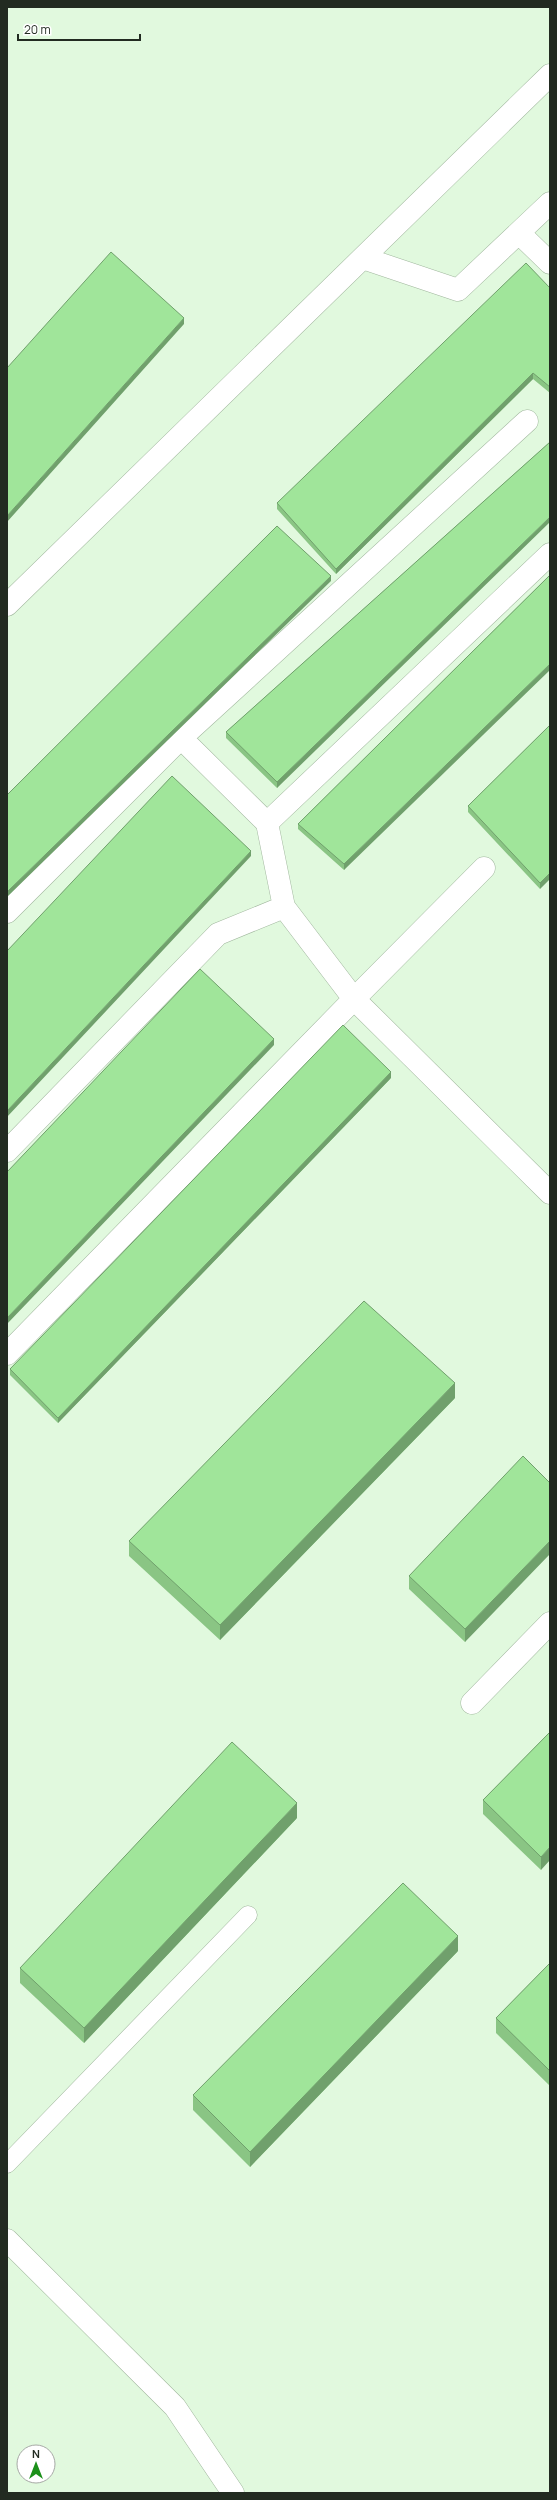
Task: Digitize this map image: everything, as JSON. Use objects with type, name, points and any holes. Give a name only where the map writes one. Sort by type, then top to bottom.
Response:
[{"type":"street","points":[[7,605],[550,75]]},
{"type":"street","points":[[363,258],[458,290],[550,203]]},
{"type":"street","points":[[519,233],[550,263]]},
{"type":"street","points":[[7,912],[181,738],[527,421]]},
{"type":"street","points":[[268,823],[550,554]]},
{"type":"street","points":[[181,738],[268,823],[284,907],[354,999],[550,1194]]},
{"type":"street","points":[[7,1354],[484,868]]},
{"type":"street","points":[[7,1151],[218,934],[284,907]]},
{"type":"street","points":[[472,1703],[550,1623]]},
{"type":"street","points":[[7,2240],[175,2407],[233,2493]]},
{"type":"lane","points":[[7,2164],[248,1915]]},
{"type":"building","points":[[111,252],[184,318],[7,516],[7,368]]},
{"type":"building","points":[[526,263],[550,288],[550,387],[533,373],[336,569],[277,503]]},
{"type":"building","points":[[550,442],[550,517],[277,782],[226,732]]},
{"type":"building","points":[[277,526],[331,576],[7,892],[7,795]]},
{"type":"building","points":[[550,575],[550,664],[344,864],[298,824]]},
{"type":"building","points":[[550,725],[550,873],[540,883],[468,806]]},
{"type":"building","points":[[172,776],[251,851],[7,1111],[7,951]]},
{"type":"building","points":[[200,969],[274,1039],[7,1318],[7,1172]]},
{"type":"building","points":[[343,1025],[391,1072],[58,1418],[10,1369]]},
{"type":"building","points":[[364,1301],[455,1383],[220,1625],[129,1541]]},
{"type":"building","points":[[523,1456],[550,1483],[550,1541],[465,1629],[409,1576]]},
{"type":"building","points":[[550,1732],[550,1847],[541,1857],[483,1800]]},
{"type":"building","points":[[232,1742],[297,1803],[84,2028],[20,1968]]},
{"type":"building","points":[[403,1883],[458,1936],[250,2152],[193,2095]]},
{"type":"building","points":[[550,1963],[550,2071],[496,2018]]}]
